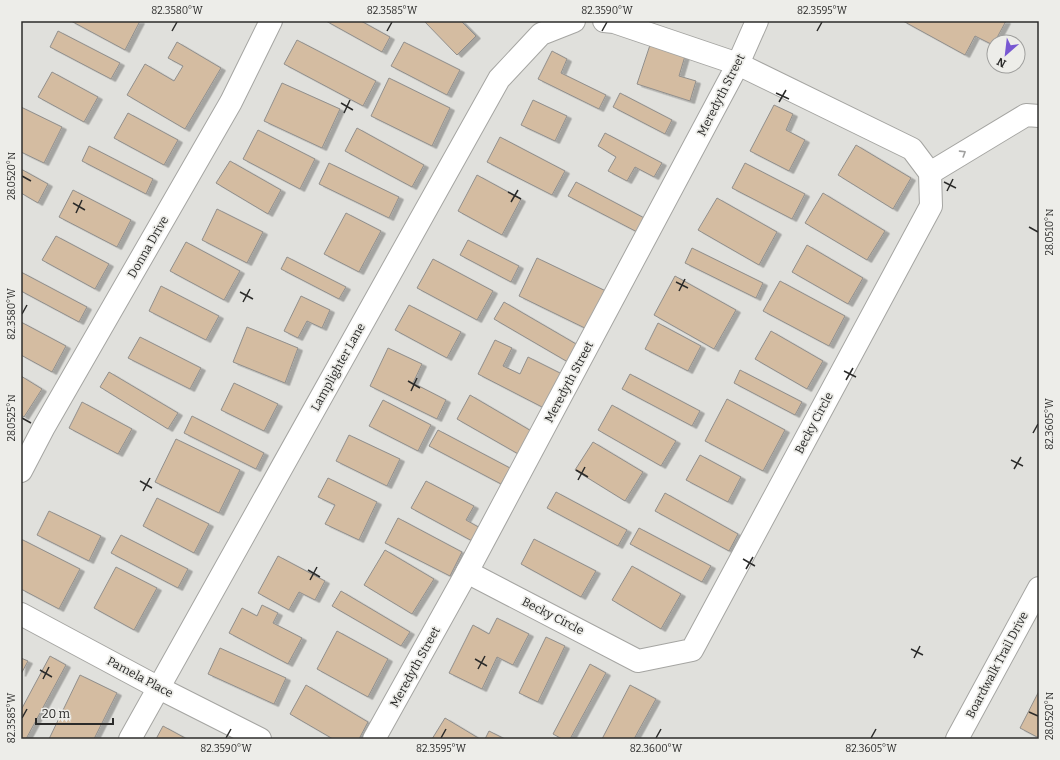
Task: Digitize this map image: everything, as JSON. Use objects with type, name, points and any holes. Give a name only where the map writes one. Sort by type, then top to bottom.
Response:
[{"type":"street","name":"Donna Drive","points":[[21,471],[44,427],[231,102],[271,21]]},
{"type":"street","name":"Lamplighter Lane","points":[[130,739],[499,78],[541,34],[574,21]]},
{"type":"street","points":[[604,21],[614,22],[738,64],[912,148],[930,173],[1026,115],[1039,116]]},
{"type":"street","name":"Meredyth Street","points":[[374,739],[467,572],[738,64],[757,21]]},
{"type":"street","name":"Becky Circle","points":[[467,572],[638,661],[692,650],[931,206],[930,173]]},
{"type":"street","name":"Boardwalk Trail Drive","points":[[957,739],[1038,590]]},
{"type":"street","name":"Pamela Place","points":[[21,614],[159,688],[260,739]]},
{"type":"building","points":[[71,21],[140,21],[125,50]]},
{"type":"building","points":[[326,21],[361,21],[390,37],[382,52]]},
{"type":"building","points":[[424,21],[461,21],[476,36],[457,55]]},
{"type":"building","points":[[903,21],[1006,21],[999,34],[986,34],[986,42],[975,36],[965,55]]},
{"type":"building","points":[[58,31],[120,63],[111,79],[50,47]]},
{"type":"building","points":[[297,40],[376,81],[363,106],[284,64]]},
{"type":"building","points":[[177,42],[221,68],[185,129],[127,95],[145,64],[174,81],[183,66],[168,58]]},
{"type":"building","points":[[404,42],[460,70],[447,95],[391,66]]},
{"type":"building","points":[[650,45],[685,56],[679,76],[696,81],[690,101],[637,84]]},
{"type":"building","points":[[552,51],[567,59],[561,73],[606,95],[599,109],[538,79]]},
{"type":"building","points":[[52,72],[98,97],[84,122],[38,97]]},
{"type":"building","points":[[389,78],[450,108],[432,146],[371,116]]},
{"type":"building","points":[[282,83],[340,109],[322,148],[264,121]]},
{"type":"building","points":[[620,93],[672,120],[665,134],[613,107]]},
{"type":"building","points":[[533,100],[567,116],[555,141],[521,125]]},
{"type":"building","points":[[774,105],[793,114],[786,130],[805,140],[789,171],[750,151]]},
{"type":"building","points":[[21,107],[62,127],[44,163],[21,152]]},
{"type":"building","points":[[128,113],[178,140],[164,165],[114,138]]},
{"type":"building","points":[[357,128],[424,165],[412,187],[345,151]]},
{"type":"building","points":[[258,130],[315,159],[300,189],[243,159]]},
{"type":"building","points":[[605,133],[662,163],[654,177],[635,167],[627,181],[608,171],[616,157],[598,146]]},
{"type":"building","points":[[500,137],[565,171],[552,195],[487,162]]},
{"type":"building","points":[[856,145],[911,178],[893,209],[838,175]]},
{"type":"building","points":[[89,146],[153,179],[146,194],[82,161]]},
{"type":"building","points":[[230,161],[281,190],[268,214],[216,183]]},
{"type":"building","points":[[329,163],[399,197],[389,218],[319,184]]},
{"type":"building","points":[[745,163],[805,194],[792,219],[732,188]]},
{"type":"building","points":[[21,169],[48,184],[38,203],[21,193]]},
{"type":"building","points":[[477,175],[521,199],[502,235],[458,211]]},
{"type":"building","points":[[576,182],[648,220],[641,234],[568,196]]},
{"type":"building","points":[[73,190],[131,220],[117,247],[59,217]]},
{"type":"building","points":[[823,193],[885,231],[867,260],[805,223]]},
{"type":"building","points":[[717,198],[777,232],[759,265],[698,230]]},
{"type":"building","points":[[217,209],[263,232],[247,263],[202,240]]},
{"type":"building","points":[[346,213],[381,231],[359,272],[324,254]]},
{"type":"building","points":[[56,236],[109,264],[95,289],[42,260]]},
{"type":"building","points":[[468,240],[519,266],[511,282],[460,255]]},
{"type":"building","points":[[186,242],[240,271],[224,300],[170,271]]},
{"type":"building","points":[[807,245],[863,278],[848,304],[792,272]]},
{"type":"building","points":[[692,248],[763,283],[756,298],[685,263]]},
{"type":"building","points":[[287,257],[346,287],[339,299],[281,269]]},
{"type":"building","points":[[537,258],[610,293],[591,331],[519,296]]},
{"type":"building","points":[[433,259],[493,291],[477,320],[417,288]]},
{"type":"building","points":[[21,272],[87,307],[79,322],[21,291]]},
{"type":"building","points":[[675,276],[736,310],[714,349],[654,315]]},
{"type":"building","points":[[780,281],[845,316],[829,346],[763,311]]},
{"type":"building","points":[[161,286],[219,316],[206,340],[149,311]]},
{"type":"building","points":[[301,296],[330,310],[322,328],[307,321],[298,338],[284,331]]},
{"type":"building","points":[[504,302],[583,348],[573,365],[494,319]]},
{"type":"building","points":[[409,305],[461,332],[447,358],[395,330]]},
{"type":"building","points":[[21,322],[66,346],[52,372],[21,355]]},
{"type":"building","points":[[658,323],[701,346],[688,371],[645,349]]},
{"type":"building","points":[[247,327],[298,348],[285,383],[233,362]]},
{"type":"building","points":[[771,331],[823,361],[807,389],[755,359]]},
{"type":"building","points":[[140,337],[201,368],[190,389],[128,358]]},
{"type":"building","points":[[495,340],[512,348],[503,366],[520,374],[528,357],[562,374],[544,408],[478,374]]},
{"type":"building","points":[[388,348],[422,364],[413,383],[446,400],[437,419],[370,386]]},
{"type":"building","points":[[740,370],[802,402],[795,415],[734,383]]},
{"type":"building","points":[[109,372],[178,413],[168,429],[100,387]]},
{"type":"building","points":[[630,374],[700,411],[692,426],[622,389]]},
{"type":"building","points":[[21,376],[42,389],[24,417],[21,415]]},
{"type":"building","points":[[234,383],[278,404],[264,431],[221,410]]},
{"type":"building","points":[[470,395],[533,432],[520,455],[457,419]]},
{"type":"building","points":[[727,399],[785,430],[763,471],[705,441]]},
{"type":"building","points":[[383,400],[431,425],[418,451],[369,426]]},
{"type":"building","points":[[82,402],[132,429],[118,454],[69,428]]},
{"type":"building","points":[[612,405],[676,441],[661,466],[598,430]]},
{"type":"building","points":[[192,416],[264,453],[256,469],[184,433]]},
{"type":"building","points":[[438,430],[510,468],[501,484],[429,446]]},
{"type":"building","points":[[349,435],[400,459],[387,486],[336,461]]},
{"type":"building","points":[[176,439],[240,470],[219,513],[155,482]]},
{"type":"building","points":[[593,442],[643,472],[625,501],[575,470]]},
{"type":"building","points":[[700,455],[741,477],[728,502],[686,480]]},
{"type":"building","points":[[328,478],[377,502],[359,540],[325,524],[335,505],[318,497]]},
{"type":"building","points":[[426,481],[474,506],[466,520],[482,529],[474,542],[411,508]]},
{"type":"building","points":[[556,492],[627,530],[618,546],[547,508]]},
{"type":"building","points":[[665,493],[738,534],[729,551],[655,511]]},
{"type":"building","points":[[157,498],[209,524],[194,553],[143,526]]},
{"type":"building","points":[[49,511],[101,536],[89,561],[37,535]]},
{"type":"building","points":[[398,518],[462,552],[450,576],[385,543]]},
{"type":"building","points":[[639,528],[711,566],[702,582],[630,544]]},
{"type":"building","points":[[121,535],[188,569],[178,588],[111,553]]},
{"type":"building","points":[[21,539],[80,569],[59,609],[21,589]]},
{"type":"building","points":[[534,539],[596,571],[581,597],[521,564]]},
{"type":"building","points":[[385,550],[434,579],[412,614],[364,585]]},
{"type":"building","points":[[278,556],[325,581],[315,600],[299,592],[289,610],[258,593]]},
{"type":"building","points":[[632,566],[681,594],[661,629],[612,600]]},
{"type":"building","points":[[116,567],[157,588],[134,630],[94,608]]},
{"type":"building","points":[[341,591],[410,632],[401,646],[332,606]]},
{"type":"building","points":[[262,605],[278,613],[273,623],[302,638],[288,664],[229,633],[242,608],[257,616]]},
{"type":"building","points":[[497,618],[529,634],[513,665],[497,657],[482,689],[449,673],[473,625],[489,634]]},
{"type":"building","points":[[337,631],[388,659],[368,697],[317,669]]},
{"type":"building","points":[[546,637],[565,646],[538,702],[519,693]]},
{"type":"building","points":[[220,648],[286,678],[274,704],[208,674]]},
{"type":"building","points":[[50,656],[66,665],[26,739],[21,739],[21,710]]},
{"type":"building","points":[[21,658],[28,661],[21,674]]},
{"type":"building","points":[[590,664],[606,673],[570,739],[562,739],[553,734]]},
{"type":"building","points":[[80,675],[117,693],[94,739],[49,739]]},
{"type":"building","points":[[306,685],[368,722],[359,739],[333,739],[290,714]]},
{"type":"building","points":[[630,685],[656,699],[634,739],[602,739]]},
{"type":"building","points":[[1039,691],[1039,738],[1020,728]]},
{"type":"building","points":[[445,718],[480,739],[432,739]]},
{"type":"building","points":[[163,726],[187,739],[156,739]]},
{"type":"building","points":[[489,731],[505,739],[485,739]]}]
